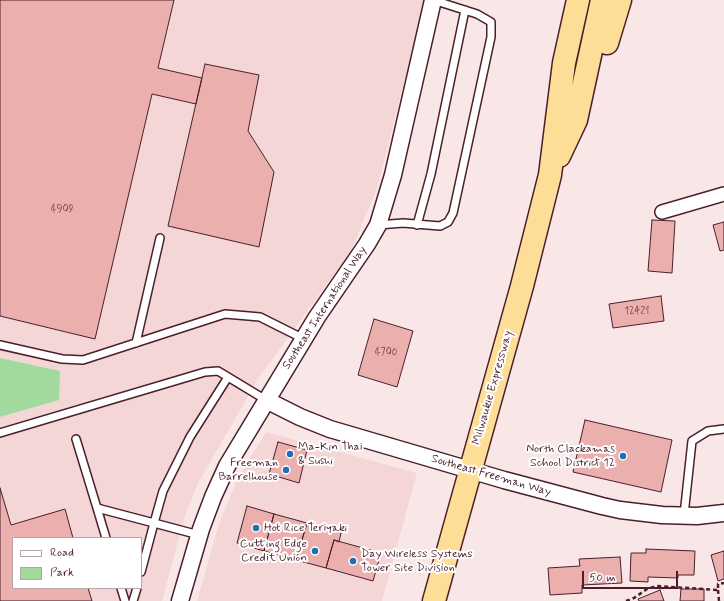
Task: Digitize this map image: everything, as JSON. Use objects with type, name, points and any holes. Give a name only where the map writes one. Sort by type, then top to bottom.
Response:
[{"type":"highway","name":"Milwaukie Expressway","points":[[434,601],[522,286],[550,175],[564,64],[578,0]]},
{"type":"highway","name":"Milwaukie Expressway","points":[[550,175],[576,120],[602,0]]},
{"type":"highway","points":[[576,120],[605,47],[620,0]]},
{"type":"street","name":"Southeast International Way","points":[[180,601],[199,535],[213,497],[227,466],[304,339],[378,225],[393,175],[433,0]]},
{"type":"street","points":[[662,212],[724,194]]},
{"type":"street","name":"Southeast Freeman Way","points":[[266,400],[316,425],[504,480],[620,510],[650,514],[684,515],[724,513]]},
{"type":"lane","points":[[378,225],[440,226],[448,222],[453,213],[491,37],[491,22],[477,14],[433,0]]},
{"type":"lane","points":[[417,225],[431,174],[465,10]]},
{"type":"lane","points":[[136,343],[160,238]]},
{"type":"lane","points":[[0,345],[74,360],[83,360],[225,314],[260,317],[304,339]]},
{"type":"lane","points":[[0,433],[205,372],[218,371],[266,400]]},
{"type":"lane","points":[[142,568],[163,491],[190,437],[228,377]]},
{"type":"lane","points":[[684,515],[692,441],[708,431],[724,429]]},
{"type":"lane","points":[[76,439],[106,537]]},
{"type":"lane","points":[[97,508],[199,535]]},
{"type":"lane","points":[[121,589],[124,601]]},
{"type":"lane","points":[[133,601],[137,589]]},
{"type":"path","points":[[719,601],[718,584],[724,583]]},
{"type":"path","points":[[626,601],[634,598],[647,589],[657,586],[718,590]]},
{"type":"shaded area","points":[[0,0],[425,0],[377,188],[351,251],[260,376],[198,483],[184,519],[162,601],[0,601],[0,417],[58,400],[59,371],[0,358]]},
{"type":"shaded area","points":[[266,432],[417,473],[382,601],[197,601],[219,524],[238,478]]},
{"type":"green space","points":[[0,358],[60,371],[59,400],[0,417]]},
{"type":"building","points":[[0,0],[174,0],[158,68],[202,78],[196,104],[152,94],[95,339],[0,316]]},
{"type":"building","points":[[205,64],[259,75],[248,131],[274,172],[259,247],[168,226]]},
{"type":"building","points":[[652,220],[675,221],[672,273],[648,271]]},
{"type":"building","points":[[724,222],[724,250],[720,251],[713,225]]},
{"type":"building","points":[[661,296],[664,321],[613,328],[609,304]]},
{"type":"building","points":[[374,319],[413,331],[397,387],[358,375]]},
{"type":"building","name":"North Clackamas School District 12","points":[[585,420],[672,440],[661,492],[573,472]]},
{"type":"building","points":[[278,442],[307,450],[299,483],[269,474]]},
{"type":"building","points":[[0,488],[11,525],[65,509],[73,537],[12,537],[12,589],[88,589],[92,601],[0,601]]},
{"type":"building","name":"Hot Rice Teriyaki","points":[[247,506],[274,514],[264,551],[237,543]]},
{"type":"building","points":[[274,514],[307,523],[296,560],[264,551]]},
{"type":"building","name":"Cutting Edge Credit Union","points":[[307,523],[341,533],[339,542],[334,540],[326,568],[296,560]]},
{"type":"building","name":"Day Wireless Systems Tower Site Division","points":[[334,540],[381,553],[373,581],[326,568]]},
{"type":"building","points":[[646,549],[695,551],[694,575],[678,575],[678,578],[648,577],[648,582],[630,581],[631,553],[646,553]]},
{"type":"building","points":[[724,551],[724,579],[718,581],[711,555]]},
{"type":"building","points":[[620,557],[622,583],[582,585],[582,593],[550,595],[548,568],[580,566],[579,559]]},
{"type":"building","points":[[681,589],[704,589],[704,601],[680,601]]},
{"type":"building","points":[[660,590],[664,601],[639,601],[638,599]]},
{"type":"place","name":"Ma-Kin Thai & Sushi","points":[[290,454]]},
{"type":"place","name":"North Clackamas School District 12","points":[[623,456]]},
{"type":"place","name":"Freeman Barrelhouse","points":[[286,470]]},
{"type":"place","name":"Hot Rice Teriyaki","points":[[256,528]]},
{"type":"place","name":"Cutting Edge Credit Union","points":[[315,551]]},
{"type":"place","name":"Day Wireless Systems Tower Site Division","points":[[353,561]]}]
